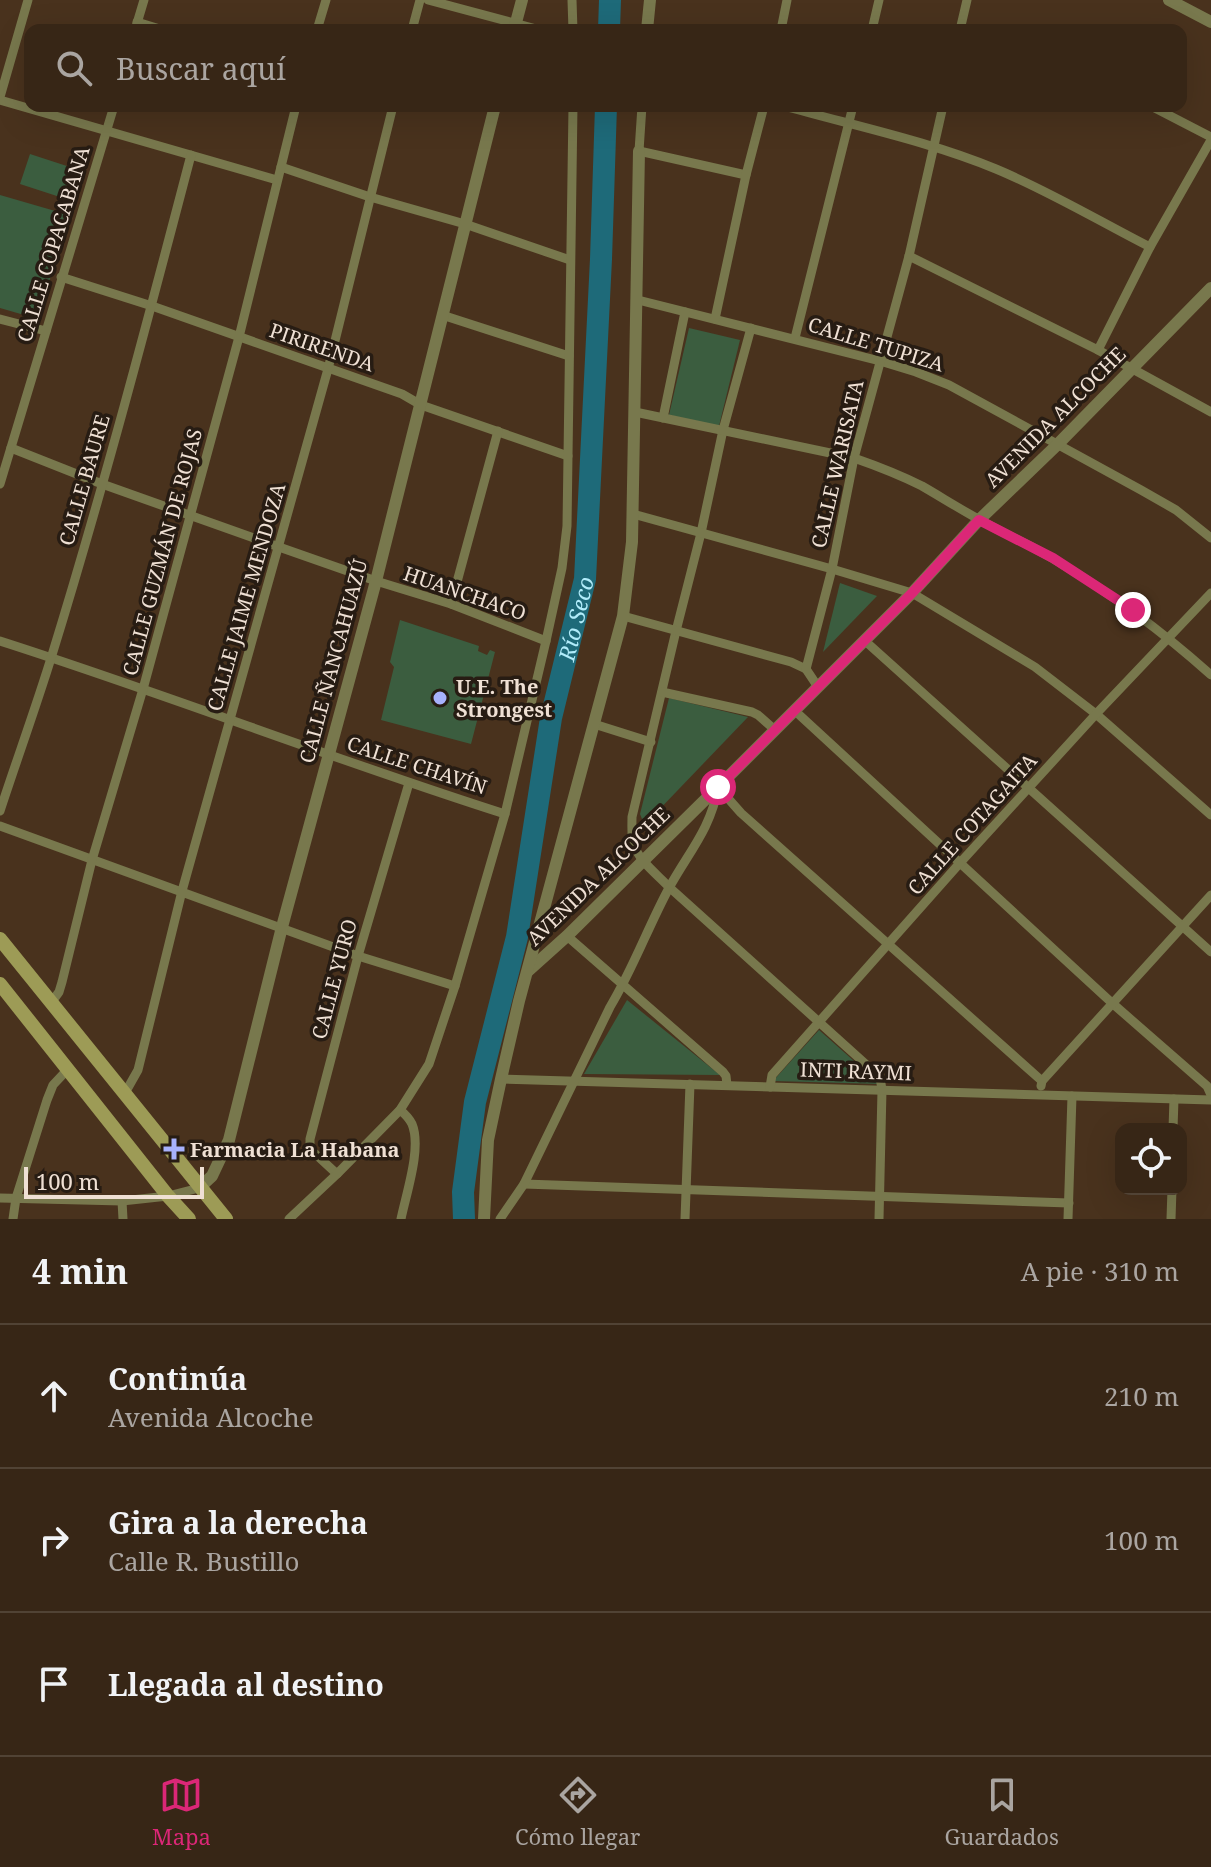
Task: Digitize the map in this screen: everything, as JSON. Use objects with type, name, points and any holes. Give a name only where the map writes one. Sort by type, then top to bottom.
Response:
[{"type":"main road","points":[[0,939],[226,1219]]},
{"type":"main road","points":[[0,984],[189,1219]]},
{"type":"street","points":[[24,106],[0,99],[28,0]]},
{"type":"street","points":[[137,24],[144,0]]},
{"type":"street","points":[[319,24],[326,0]]},
{"type":"street","points":[[414,24],[420,0]]},
{"type":"street","points":[[428,0],[508,24]]},
{"type":"street","points":[[516,24],[522,0]]},
{"type":"street","points":[[572,0],[573,24]]},
{"type":"street","points":[[648,24],[650,0]]},
{"type":"street","points":[[782,24],[787,0]]},
{"type":"street","points":[[873,24],[879,0]]},
{"type":"street","points":[[964,24],[967,0]]},
{"type":"street","points":[[1169,0],[1211,22]]},
{"type":"street","points":[[45,112],[277,180]]},
{"type":"street","name":"CALLE COPACABANA","points":[[0,484],[112,112]]},
{"type":"street","name":"CALLE GUZMÁN DE ROJAS","points":[[51,1003],[62,982],[92,860],[143,689],[239,337],[295,112]]},
{"type":"street","name":"CALLE JAIME MENDOZA","points":[[125,1093],[138,1070],[182,891],[328,369],[391,112]]},
{"type":"street","name":"CALLE ÑANCAHUAZÚ","points":[[199,1188],[212,1176],[229,1140],[282,927],[376,581],[493,112]]},
{"type":"street","points":[[289,1219],[400,1110],[429,1064],[505,814],[562,568],[567,526],[573,112]]},
{"type":"street","points":[[528,971],[623,616],[632,542],[642,112]]},
{"type":"street","points":[[715,319],[762,112]]},
{"type":"street","points":[[806,112],[934,147],[996,169],[1150,247]]},
{"type":"street","points":[[795,338],[852,112]]},
{"type":"street","name":"CALLE WARISATA","points":[[806,669],[832,569],[854,458],[909,256],[942,112]]},
{"type":"street","points":[[1098,350],[1150,247],[1211,138],[1162,112]]},
{"type":"street","points":[[639,151],[746,175]]},
{"type":"street","name":"CALLE BAURE","points":[[0,811],[52,657],[152,306],[191,155]]},
{"type":"street","points":[[281,167],[570,260]]},
{"type":"street","points":[[909,256],[1133,368],[1211,412]]},
{"type":"street","name":"PIRIRENDA","points":[[61,277],[402,394],[421,405],[568,456]]},
{"type":"street","name":"AVENIDA ALCOCHE","points":[[484,1219],[488,1140],[528,971],[718,787],[912,593],[979,520],[1208,295]]},
{"type":"street","name":"CALLE TUPIZA","points":[[638,300],[880,361],[949,385],[1176,510],[1211,538]]},
{"type":"street","points":[[663,418],[685,312]]},
{"type":"street","points":[[442,315],[569,356]]},
{"type":"street","points":[[0,319],[46,331]]},
{"type":"street","points":[[751,328],[723,430],[632,817],[634,846],[669,887],[880,1077],[879,1219]]},
{"type":"street","points":[[635,412],[854,458],[920,485],[1053,558],[1133,610],[1211,675]]},
{"type":"street","points":[[451,604],[498,431]]},
{"type":"street","name":"HUANCHACO","points":[[11,448],[102,484],[376,581],[451,604],[546,641]]},
{"type":"street","points":[[633,514],[912,593],[1035,667],[1096,714],[1211,815]]},
{"type":"street","name":"CALLE COTAGAITA","points":[[770,1087],[772,1075],[959,864],[1211,593]]},
{"type":"street","points":[[623,616],[791,662],[806,669],[818,687]]},
{"type":"street","points":[[864,640],[1211,952]]},
{"type":"street","name":"CALLE CHAVÍN","points":[[0,641],[505,814]]},
{"type":"street","points":[[662,692],[752,712],[775,730]]},
{"type":"street","points":[[794,710],[959,864],[1207,1086],[1211,1097]]},
{"type":"street","points":[[594,724],[651,742]]},
{"type":"street","name":"CALLE YURO","points":[[337,1174],[314,1153],[309,1144],[358,956],[409,783]]},
{"type":"street","points":[[500,1219],[524,1184],[669,887],[715,809],[718,787]]},
{"type":"street","points":[[718,787],[741,813],[1042,1081]]},
{"type":"street","points":[[0,826],[358,956],[455,986]]},
{"type":"street","points":[[1038,1095],[1042,1081],[1211,895]]},
{"type":"street","points":[[567,936],[723,1072],[727,1085]]},
{"type":"street","points":[[13,1219],[16,1198],[47,1100],[53,1085],[68,1069]]},
{"type":"street","name":"INTI RAYMI","points":[[501,1079],[1174,1099],[1211,1097]]},
{"type":"street","points":[[685,1219],[690,1084]]},
{"type":"street","points":[[1068,1219],[1072,1096]]},
{"type":"street","points":[[1173,1123],[1174,1099]]},
{"type":"street","points":[[400,1110],[413,1127],[415,1144],[401,1219]]},
{"type":"street","points":[[524,1184],[1069,1203]]},
{"type":"street","points":[[0,1198],[122,1201],[168,1196],[199,1188]]},
{"type":"street","points":[[1171,1219],[1172,1195]]},
{"type":"street","points":[[122,1201],[123,1219]]},
{"type":"green space","points":[[30,154],[76,169],[66,199],[20,184]]},
{"type":"green space","points":[[0,195],[69,215],[38,319],[0,308]]},
{"type":"green space","points":[[689,328],[740,340],[719,426],[669,415]]},
{"type":"green space","points":[[840,583],[877,596],[823,652]]},
{"type":"green space","points":[[400,620],[479,646],[478,651],[487,655],[490,650],[495,652],[471,744],[381,720],[394,667],[390,662]]},
{"type":"green space","points":[[669,698],[748,717],[654,815],[642,819],[640,814]]},
{"type":"green space","points":[[627,1000],[720,1075],[584,1074]]},
{"type":"green space","points":[[819,1030],[880,1084],[773,1081]]},
{"type":"waterway","name":"Río Seco","points":[[609,24],[610,0]]},
{"type":"waterway","name":"Río Seco","points":[[464,1219],[463,1192],[475,1102],[517,937],[551,718],[585,579],[606,112]]},
{"type":"place","name":"U.E. The Strongest","points":[[440,698]]},
{"type":"place","name":"Farmacia La Habana","points":[[174,1149]]},
{"type":"route","points":[[718,787],[912,593],[979,520],[1053,558],[1133,610]]}]
